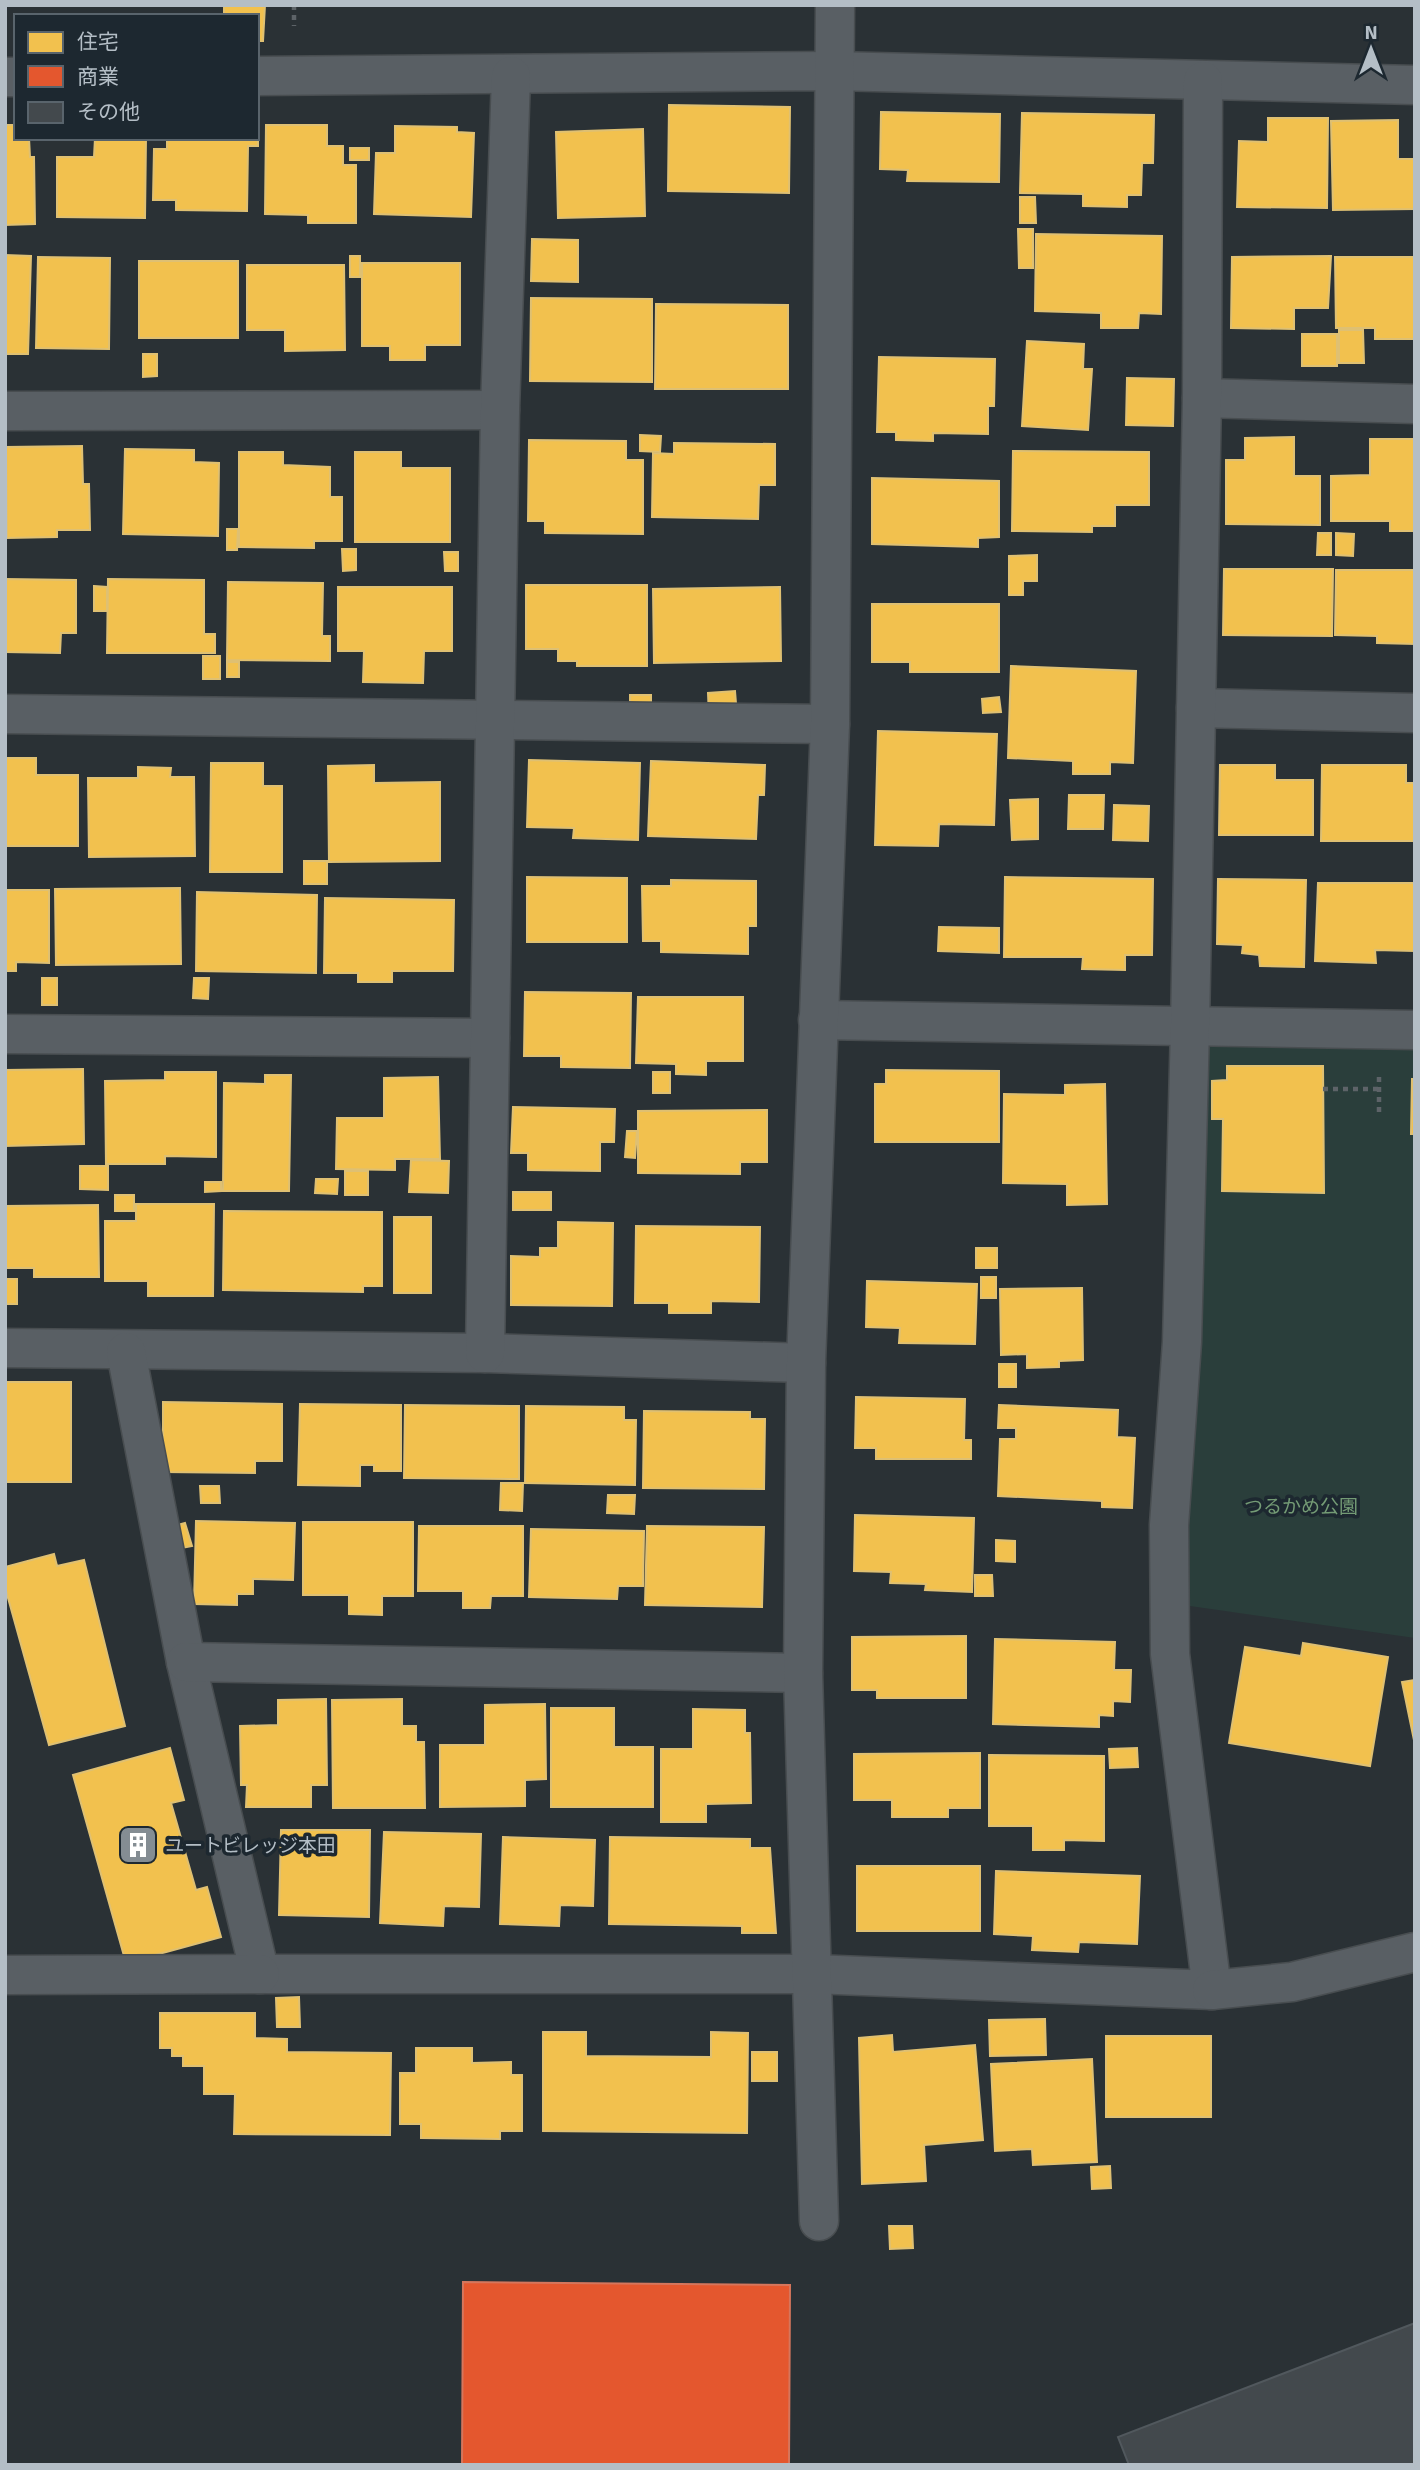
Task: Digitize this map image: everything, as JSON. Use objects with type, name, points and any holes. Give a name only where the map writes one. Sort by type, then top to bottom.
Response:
[{"type":"street","points":[[820,2221],[803,1673],[806,1363],[830,724],[835,5]]},
{"type":"street","points":[[259,76],[511,76],[833,71],[1415,85]]},
{"type":"street","points":[[485,1353],[500,410],[511,76]]},
{"type":"street","points":[[1203,81],[1202,398],[1190,1026],[1182,1342],[1169,1525],[1170,1654],[1212,1990]]},
{"type":"street","points":[[1202,398],[1415,404]]},
{"type":"street","points":[[5,411],[500,410]]},
{"type":"street","points":[[1196,708],[1415,713]]},
{"type":"street","points":[[5,714],[830,724]]},
{"type":"street","points":[[818,1020],[1415,1030]]},
{"type":"street","points":[[5,1034],[490,1038]]},
{"type":"street","points":[[5,1348],[126,1352],[485,1353],[806,1363]]},
{"type":"street","points":[[126,1352],[186,1662],[260,1974]]},
{"type":"street","points":[[186,1662],[803,1673]]},
{"type":"street","points":[[5,1975],[813,1974],[1212,1990],[1292,1982],[1415,1952]]},
{"type":"path","points":[[1323,1088],[1379,1090]]},
{"type":"green space","name":"つるかめ公園","points":[[1204,1042],[1415,1046],[1415,1638],[1183,1605]]},
{"type":"building: 住宅","points":[[224,5],[265,5],[263,41],[259,41],[259,14],[224,14]]},
{"type":"building: 住宅","points":[[669,105],[790,107],[789,193],[668,191]]},
{"type":"building: 住宅","points":[[881,112],[1000,114],[999,182],[907,181],[908,170],[880,169]]},
{"type":"building: 住宅","points":[[1022,113],[1154,115],[1153,163],[1142,163],[1141,195],[1127,195],[1127,207],[1083,206],[1083,194],[1020,193]]},
{"type":"building: 住宅","points":[[1268,118],[1328,118],[1327,208],[1237,207],[1239,141],[1268,142]]},
{"type":"building: 住宅","points":[[1398,120],[1398,159],[1415,159],[1415,209],[1333,210],[1331,121]]},
{"type":"building: 住宅","points":[[5,125],[14,125],[14,140],[29,140],[30,157],[34,157],[35,224],[5,225]]},
{"type":"building: 住宅","points":[[266,125],[327,125],[327,146],[343,146],[343,165],[356,165],[356,223],[308,223],[308,215],[265,214]]},
{"type":"building: 住宅","points":[[395,126],[457,127],[457,132],[474,133],[471,217],[374,214],[376,153],[395,153]]},
{"type":"building: 住宅","points":[[643,129],[645,216],[558,218],[556,132]]},
{"type":"building: 住宅","points":[[95,140],[146,140],[145,218],[57,217],[57,157],[94,157]]},
{"type":"building: 住宅","points":[[167,140],[258,140],[258,146],[248,146],[247,211],[176,210],[176,200],[153,200],[154,149],[167,149]]},
{"type":"building: 住宅","points":[[350,148],[369,148],[369,160],[350,160]]},
{"type":"building: 住宅","points":[[1020,197],[1035,197],[1036,223],[1020,223]]},
{"type":"building: 住宅","points":[[1018,229],[1033,229],[1033,268],[1019,268]]},
{"type":"building: 住宅","points":[[1036,234],[1162,236],[1161,314],[1139,313],[1138,328],[1101,328],[1101,313],[1035,311]]},
{"type":"building: 住宅","points":[[532,239],[578,240],[578,282],[531,281]]},
{"type":"building: 住宅","points":[[5,255],[31,256],[28,354],[5,354]]},
{"type":"building: 住宅","points":[[350,256],[360,256],[360,277],[350,277]]},
{"type":"building: 住宅","points":[[1331,256],[1328,308],[1294,308],[1294,329],[1231,328],[1232,257]]},
{"type":"building: 住宅","points":[[38,257],[110,258],[109,349],[36,348]]},
{"type":"building: 住宅","points":[[1335,257],[1415,257],[1415,339],[1375,339],[1375,328],[1336,328]]},
{"type":"building: 住宅","points":[[139,261],[238,261],[238,338],[139,338]]},
{"type":"building: 住宅","points":[[362,263],[460,263],[460,345],[425,345],[425,360],[390,360],[390,346],[362,346]]},
{"type":"building: 住宅","points":[[247,265],[344,265],[345,350],[285,351],[285,330],[247,330]]},
{"type":"building: 住宅","points":[[531,298],[652,299],[652,382],[530,381]]},
{"type":"building: 住宅","points":[[656,304],[788,305],[788,389],[655,389]]},
{"type":"building: 住宅","points":[[1339,330],[1363,330],[1364,363],[1339,363]]},
{"type":"building: 住宅","points":[[1302,334],[1337,334],[1337,366],[1302,366]]},
{"type":"building: 住宅","points":[[1027,341],[1084,344],[1083,369],[1092,369],[1088,430],[1022,426]]},
{"type":"building: 住宅","points":[[143,354],[157,354],[157,376],[143,377]]},
{"type":"building: 住宅","points":[[879,357],[995,359],[994,406],[988,406],[988,434],[933,433],[933,441],[896,440],[896,432],[877,432]]},
{"type":"building: 住宅","points":[[1127,378],[1174,379],[1173,426],[1126,425]]},
{"type":"building: 住宅","points":[[640,435],[661,436],[660,452],[640,451]]},
{"type":"building: 住宅","points":[[1294,437],[1294,476],[1320,476],[1320,525],[1226,524],[1226,460],[1245,460],[1245,438]]},
{"type":"building: 住宅","points":[[1370,439],[1415,439],[1415,531],[1390,531],[1390,521],[1331,521],[1331,476],[1370,475]]},
{"type":"building: 住宅","points":[[529,440],[626,441],[626,460],[643,460],[643,534],[545,533],[545,521],[528,521]]},
{"type":"building: 住宅","points":[[674,443],[775,444],[775,485],[759,485],[758,519],[652,517],[653,453],[674,454]]},
{"type":"building: 住宅","points":[[82,446],[83,484],[89,484],[90,530],[57,530],[57,537],[7,538],[6,447]]},
{"type":"building: 住宅","points":[[125,449],[194,450],[194,462],[219,463],[218,536],[123,534]]},
{"type":"building: 住宅","points":[[1013,451],[1149,452],[1149,505],[1115,505],[1115,526],[1092,526],[1092,532],[1012,531]]},
{"type":"building: 住宅","points":[[239,452],[283,452],[283,465],[330,467],[330,497],[342,497],[342,541],[314,541],[314,548],[239,547]]},
{"type":"building: 住宅","points":[[355,452],[401,452],[401,468],[450,468],[450,542],[355,542]]},
{"type":"building: 住宅","points":[[872,478],[999,481],[999,537],[978,538],[978,547],[872,544]]},
{"type":"building: 住宅","points":[[227,529],[238,529],[237,550],[227,550]]},
{"type":"building: 住宅","points":[[1318,533],[1331,533],[1331,555],[1317,555]]},
{"type":"building: 住宅","points":[[1336,533],[1354,534],[1353,556],[1336,555]]},
{"type":"building: 住宅","points":[[342,549],[356,549],[356,570],[343,571]]},
{"type":"building: 住宅","points":[[444,552],[458,552],[458,571],[445,571]]},
{"type":"building: 住宅","points":[[1037,555],[1037,581],[1023,581],[1023,595],[1009,595],[1009,556]]},
{"type":"building: 住宅","points":[[1224,569],[1333,569],[1332,636],[1223,635]]},
{"type":"building: 住宅","points":[[1336,570],[1415,570],[1415,644],[1377,643],[1377,636],[1335,635]]},
{"type":"building: 住宅","points":[[5,579],[76,580],[76,633],[61,633],[60,653],[5,652]]},
{"type":"building: 住宅","points":[[108,579],[204,580],[204,634],[215,634],[215,653],[107,653]]},
{"type":"building: 住宅","points":[[228,582],[323,583],[322,636],[330,636],[330,661],[227,660]]},
{"type":"building: 住宅","points":[[526,585],[647,585],[647,666],[577,666],[577,661],[558,661],[558,649],[526,649]]},
{"type":"building: 住宅","points":[[94,586],[107,587],[107,611],[94,611]]},
{"type":"building: 住宅","points":[[338,587],[452,587],[452,651],[424,651],[423,683],[363,682],[364,651],[338,651]]},
{"type":"building: 住宅","points":[[780,587],[781,661],[654,663],[653,589]]},
{"type":"building: 住宅","points":[[872,604],[999,604],[999,672],[910,672],[910,662],[872,662]]},
{"type":"building: 住宅","points":[[203,656],[220,656],[220,679],[203,679]]},
{"type":"building: 住宅","points":[[227,662],[239,662],[239,677],[227,677]]},
{"type":"building: 住宅","points":[[1011,666],[1136,671],[1133,763],[1110,762],[1110,774],[1073,774],[1073,761],[1008,758]]},
{"type":"building: 住宅","points":[[735,691],[737,716],[709,718],[708,693]]},
{"type":"building: 住宅","points":[[630,695],[651,695],[651,713],[630,713]]},
{"type":"building: 住宅","points":[[999,697],[1001,712],[983,713],[982,699]]},
{"type":"building: 住宅","points":[[878,731],[997,734],[994,825],[939,824],[938,846],[875,845]]},
{"type":"building: 住宅","points":[[5,758],[36,758],[36,775],[78,775],[78,846],[5,846]]},
{"type":"building: 住宅","points":[[529,760],[640,763],[638,840],[573,838],[574,828],[527,827]]},
{"type":"building: 住宅","points":[[651,761],[765,765],[764,795],[758,795],[756,839],[648,836]]},
{"type":"building: 住宅","points":[[211,763],[263,763],[263,786],[282,786],[282,872],[210,872]]},
{"type":"building: 住宅","points":[[374,765],[374,783],[440,782],[440,861],[329,862],[328,766]]},
{"type":"building: 住宅","points":[[1220,765],[1275,765],[1275,780],[1313,780],[1313,835],[1219,835]]},
{"type":"building: 住宅","points":[[1322,765],[1406,765],[1406,783],[1415,783],[1415,841],[1321,841]]},
{"type":"building: 住宅","points":[[138,767],[171,768],[170,777],[194,777],[195,856],[89,857],[88,778],[138,778]]},
{"type":"building: 住宅","points":[[1069,795],[1104,795],[1103,829],[1068,829]]},
{"type":"building: 住宅","points":[[1038,799],[1038,839],[1012,840],[1010,800]]},
{"type":"building: 住宅","points":[[1114,805],[1149,806],[1148,841],[1113,840]]},
{"type":"building: 住宅","points":[[304,861],[327,861],[327,884],[304,884]]},
{"type":"building: 住宅","points":[[527,877],[627,878],[627,942],[527,942]]},
{"type":"building: 住宅","points":[[1005,877],[1153,879],[1152,955],[1125,955],[1125,970],[1082,969],[1083,957],[1004,957]]},
{"type":"building: 住宅","points":[[1218,879],[1306,880],[1304,967],[1260,966],[1259,955],[1242,953],[1243,945],[1217,944]]},
{"type":"building: 住宅","points":[[671,880],[756,881],[756,926],[748,926],[748,954],[661,952],[661,941],[643,941],[642,886],[671,886]]},
{"type":"building: 住宅","points":[[1318,883],[1414,883],[1414,951],[1375,950],[1376,963],[1315,961]]},
{"type":"building: 住宅","points":[[180,888],[181,964],[56,965],[55,889]]},
{"type":"building: 住宅","points":[[5,890],[49,890],[49,963],[16,962],[16,971],[5,971]]},
{"type":"building: 住宅","points":[[197,892],[317,895],[316,973],[196,971]]},
{"type":"building: 住宅","points":[[325,898],[454,900],[453,971],[392,971],[392,982],[358,982],[358,973],[324,973]]},
{"type":"building: 住宅","points":[[939,927],[999,928],[999,953],[938,951]]},
{"type":"building: 住宅","points":[[42,978],[57,978],[57,1005],[42,1005]]},
{"type":"building: 住宅","points":[[194,978],[209,978],[208,999],[193,998]]},
{"type":"building: 住宅","points":[[525,992],[631,993],[630,1068],[561,1067],[561,1056],[524,1056]]},
{"type":"building: 住宅","points":[[638,997],[743,997],[743,1061],[706,1061],[706,1075],[676,1074],[676,1064],[636,1063]]},
{"type":"building: 住宅","points":[[1227,1066],[1323,1066],[1324,1193],[1222,1191],[1223,1119],[1212,1119],[1212,1081],[1227,1080]]},
{"type":"building: 住宅","points":[[83,1069],[84,1144],[5,1146],[5,1070]]},
{"type":"building: 住宅","points":[[886,1070],[999,1071],[999,1142],[875,1142],[875,1084],[886,1084]]},
{"type":"building: 住宅","points":[[165,1072],[216,1072],[216,1157],[165,1156],[165,1164],[106,1164],[105,1081],[165,1080]]},
{"type":"building: 住宅","points":[[653,1072],[670,1072],[670,1093],[653,1093]]},
{"type":"building: 住宅","points":[[265,1075],[291,1075],[289,1191],[223,1191],[224,1083],[265,1084]]},
{"type":"building: 住宅","points":[[438,1077],[440,1159],[395,1159],[395,1170],[336,1169],[337,1118],[384,1118],[384,1078]]},
{"type":"building: 住宅","points":[[1412,1079],[1415,1079],[1415,1134],[1411,1134]]},
{"type":"building: 住宅","points":[[1105,1084],[1107,1204],[1067,1205],[1067,1184],[1003,1183],[1004,1094],[1065,1095],[1065,1085]]},
{"type":"building: 住宅","points":[[513,1107],[615,1109],[614,1142],[600,1142],[600,1171],[528,1170],[528,1153],[511,1153]]},
{"type":"building: 住宅","points":[[767,1110],[767,1162],[740,1162],[740,1174],[638,1173],[638,1111]]},
{"type":"building: 住宅","points":[[627,1131],[637,1131],[635,1158],[625,1157]]},
{"type":"building: 住宅","points":[[411,1160],[449,1161],[448,1193],[409,1192]]},
{"type":"building: 住宅","points":[[80,1166],[108,1166],[108,1190],[80,1189]]},
{"type":"building: 住宅","points":[[345,1171],[368,1171],[368,1195],[345,1195]]},
{"type":"building: 住宅","points":[[316,1179],[338,1179],[337,1194],[315,1193]]},
{"type":"building: 住宅","points":[[205,1182],[221,1182],[221,1191],[205,1192]]},
{"type":"building: 住宅","points":[[513,1192],[551,1192],[551,1210],[513,1210]]},
{"type":"building: 住宅","points":[[115,1195],[134,1195],[134,1211],[115,1211]]},
{"type":"building: 住宅","points":[[136,1204],[214,1204],[213,1296],[148,1296],[148,1281],[105,1281],[105,1221],[136,1221]]},
{"type":"building: 住宅","points":[[98,1205],[99,1277],[34,1277],[34,1268],[5,1268],[5,1206]]},
{"type":"building: 住宅","points":[[224,1211],[382,1212],[382,1286],[363,1286],[363,1292],[223,1290]]},
{"type":"building: 住宅","points":[[394,1217],[431,1217],[431,1293],[394,1293]]},
{"type":"building: 住宅","points":[[558,1222],[613,1223],[612,1306],[511,1305],[511,1256],[540,1257],[540,1248],[558,1248]]},
{"type":"building: 住宅","points":[[636,1226],[760,1227],[759,1302],[711,1301],[711,1313],[669,1313],[669,1303],[635,1303]]},
{"type":"building: 住宅","points":[[976,1248],[997,1248],[997,1268],[976,1268]]},
{"type":"building: 住宅","points":[[981,1277],[996,1277],[996,1298],[981,1298]]},
{"type":"building: 住宅","points":[[5,1279],[17,1279],[17,1304],[5,1304]]},
{"type":"building: 住宅","points":[[867,1281],[977,1284],[975,1344],[899,1343],[900,1328],[866,1327]]},
{"type":"building: 住宅","points":[[1082,1288],[1083,1360],[1059,1361],[1059,1367],[1027,1368],[1027,1354],[1001,1355],[1000,1289]]},
{"type":"building: 住宅","points":[[999,1364],[1016,1364],[1016,1387],[999,1387]]},
{"type":"building: 住宅","points":[[5,1382],[71,1382],[71,1482],[5,1482]]},
{"type":"building: 住宅","points":[[856,1397],[965,1399],[964,1440],[971,1440],[971,1459],[876,1459],[876,1448],[855,1448]]},
{"type":"building: 住宅","points":[[163,1402],[282,1404],[282,1461],[255,1461],[255,1473],[163,1472]]},
{"type":"building: 住宅","points":[[300,1404],[401,1405],[401,1471],[374,1471],[374,1465],[360,1465],[360,1486],[298,1485]]},
{"type":"building: 住宅","points":[[405,1405],[519,1406],[519,1479],[404,1478]]},
{"type":"building: 住宅","points":[[999,1405],[1118,1410],[1117,1437],[1135,1438],[1132,1508],[1102,1507],[1102,1501],[998,1496],[1000,1439],[1016,1439],[1016,1428],[998,1428]]},
{"type":"building: 住宅","points":[[526,1406],[624,1407],[624,1420],[636,1420],[635,1485],[525,1483]]},
{"type":"building: 住宅","points":[[644,1411],[750,1412],[750,1419],[765,1419],[764,1489],[643,1488]]},
{"type":"building: 住宅","points":[[501,1483],[523,1483],[522,1511],[500,1510]]},
{"type":"building: 住宅","points":[[200,1486],[219,1486],[220,1503],[201,1503]]},
{"type":"building: 住宅","points":[[608,1495],[635,1495],[634,1514],[607,1513]]},
{"type":"building: 住宅","points":[[855,1515],[974,1518],[972,1592],[925,1590],[926,1584],[890,1583],[891,1572],[854,1571]]},
{"type":"building: 住宅","points":[[196,1521],[295,1523],[293,1580],[253,1579],[253,1594],[237,1594],[237,1605],[194,1604]]},
{"type":"building: 住宅","points":[[303,1522],[413,1522],[413,1596],[382,1596],[382,1615],[349,1614],[349,1595],[303,1595]]},
{"type":"building: 住宅","points":[[185,1523],[192,1546],[181,1548],[174,1526]]},
{"type":"building: 住宅","points":[[419,1526],[523,1526],[523,1596],[491,1596],[490,1608],[463,1608],[463,1591],[418,1591]]},
{"type":"building: 住宅","points":[[647,1526],[764,1527],[762,1607],[645,1605]]},
{"type":"building: 住宅","points":[[531,1529],[644,1531],[643,1586],[618,1586],[617,1599],[529,1597]]},
{"type":"building: 住宅","points":[[996,1540],[1015,1541],[1015,1562],[996,1561]]},
{"type":"building: 住宅","points":[[54,1554],[57,1566],[84,1560],[125,1726],[49,1745],[5,1587],[5,1567]]},
{"type":"building: 住宅","points":[[975,1575],[992,1575],[993,1596],[975,1596]]},
{"type":"building: 住宅","points":[[966,1636],[966,1698],[877,1698],[877,1690],[852,1690],[852,1637]]},
{"type":"building: 住宅","points":[[995,1639],[1115,1642],[1114,1670],[1131,1670],[1130,1702],[1113,1701],[1113,1716],[1099,1715],[1099,1727],[993,1724]]},
{"type":"building: 住宅","points":[[1303,1643],[1388,1657],[1370,1766],[1229,1743],[1245,1647],[1301,1656]]},
{"type":"building: 住宅","points":[[1415,1680],[1415,1745],[1402,1682]]},
{"type":"building: 住宅","points":[[326,1699],[327,1785],[311,1785],[311,1807],[246,1807],[247,1785],[241,1785],[240,1726],[278,1725],[278,1700]]},
{"type":"building: 住宅","points":[[402,1699],[402,1726],[416,1726],[416,1742],[424,1742],[425,1808],[333,1808],[332,1700]]},
{"type":"building: 住宅","points":[[545,1704],[546,1779],[525,1780],[525,1806],[440,1807],[440,1745],[485,1745],[485,1705]]},
{"type":"building: 住宅","points":[[551,1708],[614,1708],[614,1747],[653,1747],[653,1807],[551,1807]]},
{"type":"building: 住宅","points":[[693,1709],[745,1710],[745,1733],[750,1733],[751,1803],[706,1804],[706,1822],[661,1822],[661,1749],[693,1749]]},
{"type":"building: 住宅","name":"ユートビレッジ本田","points":[[170,1748],[184,1800],[171,1803],[196,1890],[207,1887],[221,1937],[126,1963],[73,1775]]},
{"type":"building: 住宅","points":[[1137,1748],[1138,1767],[1110,1768],[1109,1749]]},
{"type":"building: 住宅","points":[[980,1753],[980,1808],[948,1808],[948,1817],[892,1817],[892,1800],[854,1800],[854,1754]]},
{"type":"building: 住宅","points":[[989,1755],[1104,1756],[1104,1841],[1064,1840],[1064,1850],[1033,1850],[1033,1826],[989,1826]]},
{"type":"building: 住宅","points":[[281,1830],[370,1830],[369,1917],[279,1915]]},
{"type":"building: 住宅","points":[[384,1832],[481,1834],[479,1907],[444,1906],[443,1926],[380,1923]]},
{"type":"building: 住宅","points":[[503,1837],[595,1840],[593,1906],[560,1905],[559,1926],[500,1924]]},
{"type":"building: 住宅","points":[[610,1837],[750,1839],[750,1848],[770,1848],[776,1933],[742,1933],[742,1926],[609,1924]]},
{"type":"building: 住宅","points":[[857,1866],[980,1866],[980,1931],[857,1931]]},
{"type":"building: 住宅","points":[[996,1871],[1140,1876],[1137,1944],[1079,1942],[1078,1952],[1032,1950],[1033,1936],[994,1934]]},
{"type":"building: 住宅","points":[[299,1997],[300,2027],[277,2027],[276,1998]]},
{"type":"building: 住宅","points":[[160,2013],[255,2013],[255,2038],[287,2039],[287,2052],[391,2053],[390,2135],[234,2134],[235,2094],[204,2094],[204,2066],[183,2066],[183,2056],[172,2056],[172,2048],[160,2048]]},
{"type":"building: 住宅","points":[[1045,2019],[1046,2055],[990,2056],[989,2020]]},
{"type":"building: 住宅","points":[[543,2032],[586,2032],[586,2056],[711,2057],[711,2032],[748,2033],[747,2133],[543,2131]]},
{"type":"building: 住宅","points":[[892,2035],[893,2052],[975,2045],[983,2140],[924,2145],[926,2181],[862,2184],[859,2038]]},
{"type":"building: 住宅","points":[[1106,2036],[1211,2036],[1211,2117],[1106,2117]]},
{"type":"building: 住宅","points":[[416,2048],[472,2048],[472,2063],[511,2062],[511,2075],[522,2075],[522,2131],[500,2131],[500,2139],[421,2138],[421,2124],[400,2124],[400,2073],[416,2073]]},
{"type":"building: 住宅","points":[[752,2052],[777,2052],[777,2081],[752,2081]]},
{"type":"building: 住宅","points":[[1092,2059],[1097,2162],[1033,2165],[1032,2149],[995,2151],[991,2064]]},
{"type":"building: 住宅","points":[[1110,2166],[1111,2188],[1092,2189],[1091,2167]]},
{"type":"building: 住宅","points":[[889,2226],[912,2226],[913,2248],[890,2249]]},
{"type":"building: 商業","points":[[463,2282],[790,2285],[789,2465],[462,2465]]},
{"type":"building: その他","points":[[1415,2323],[1415,2465],[1129,2465],[1118,2437]]},
{"type":"place","name":"ユートビレッジ本田","points":[[138,1845]]}]
